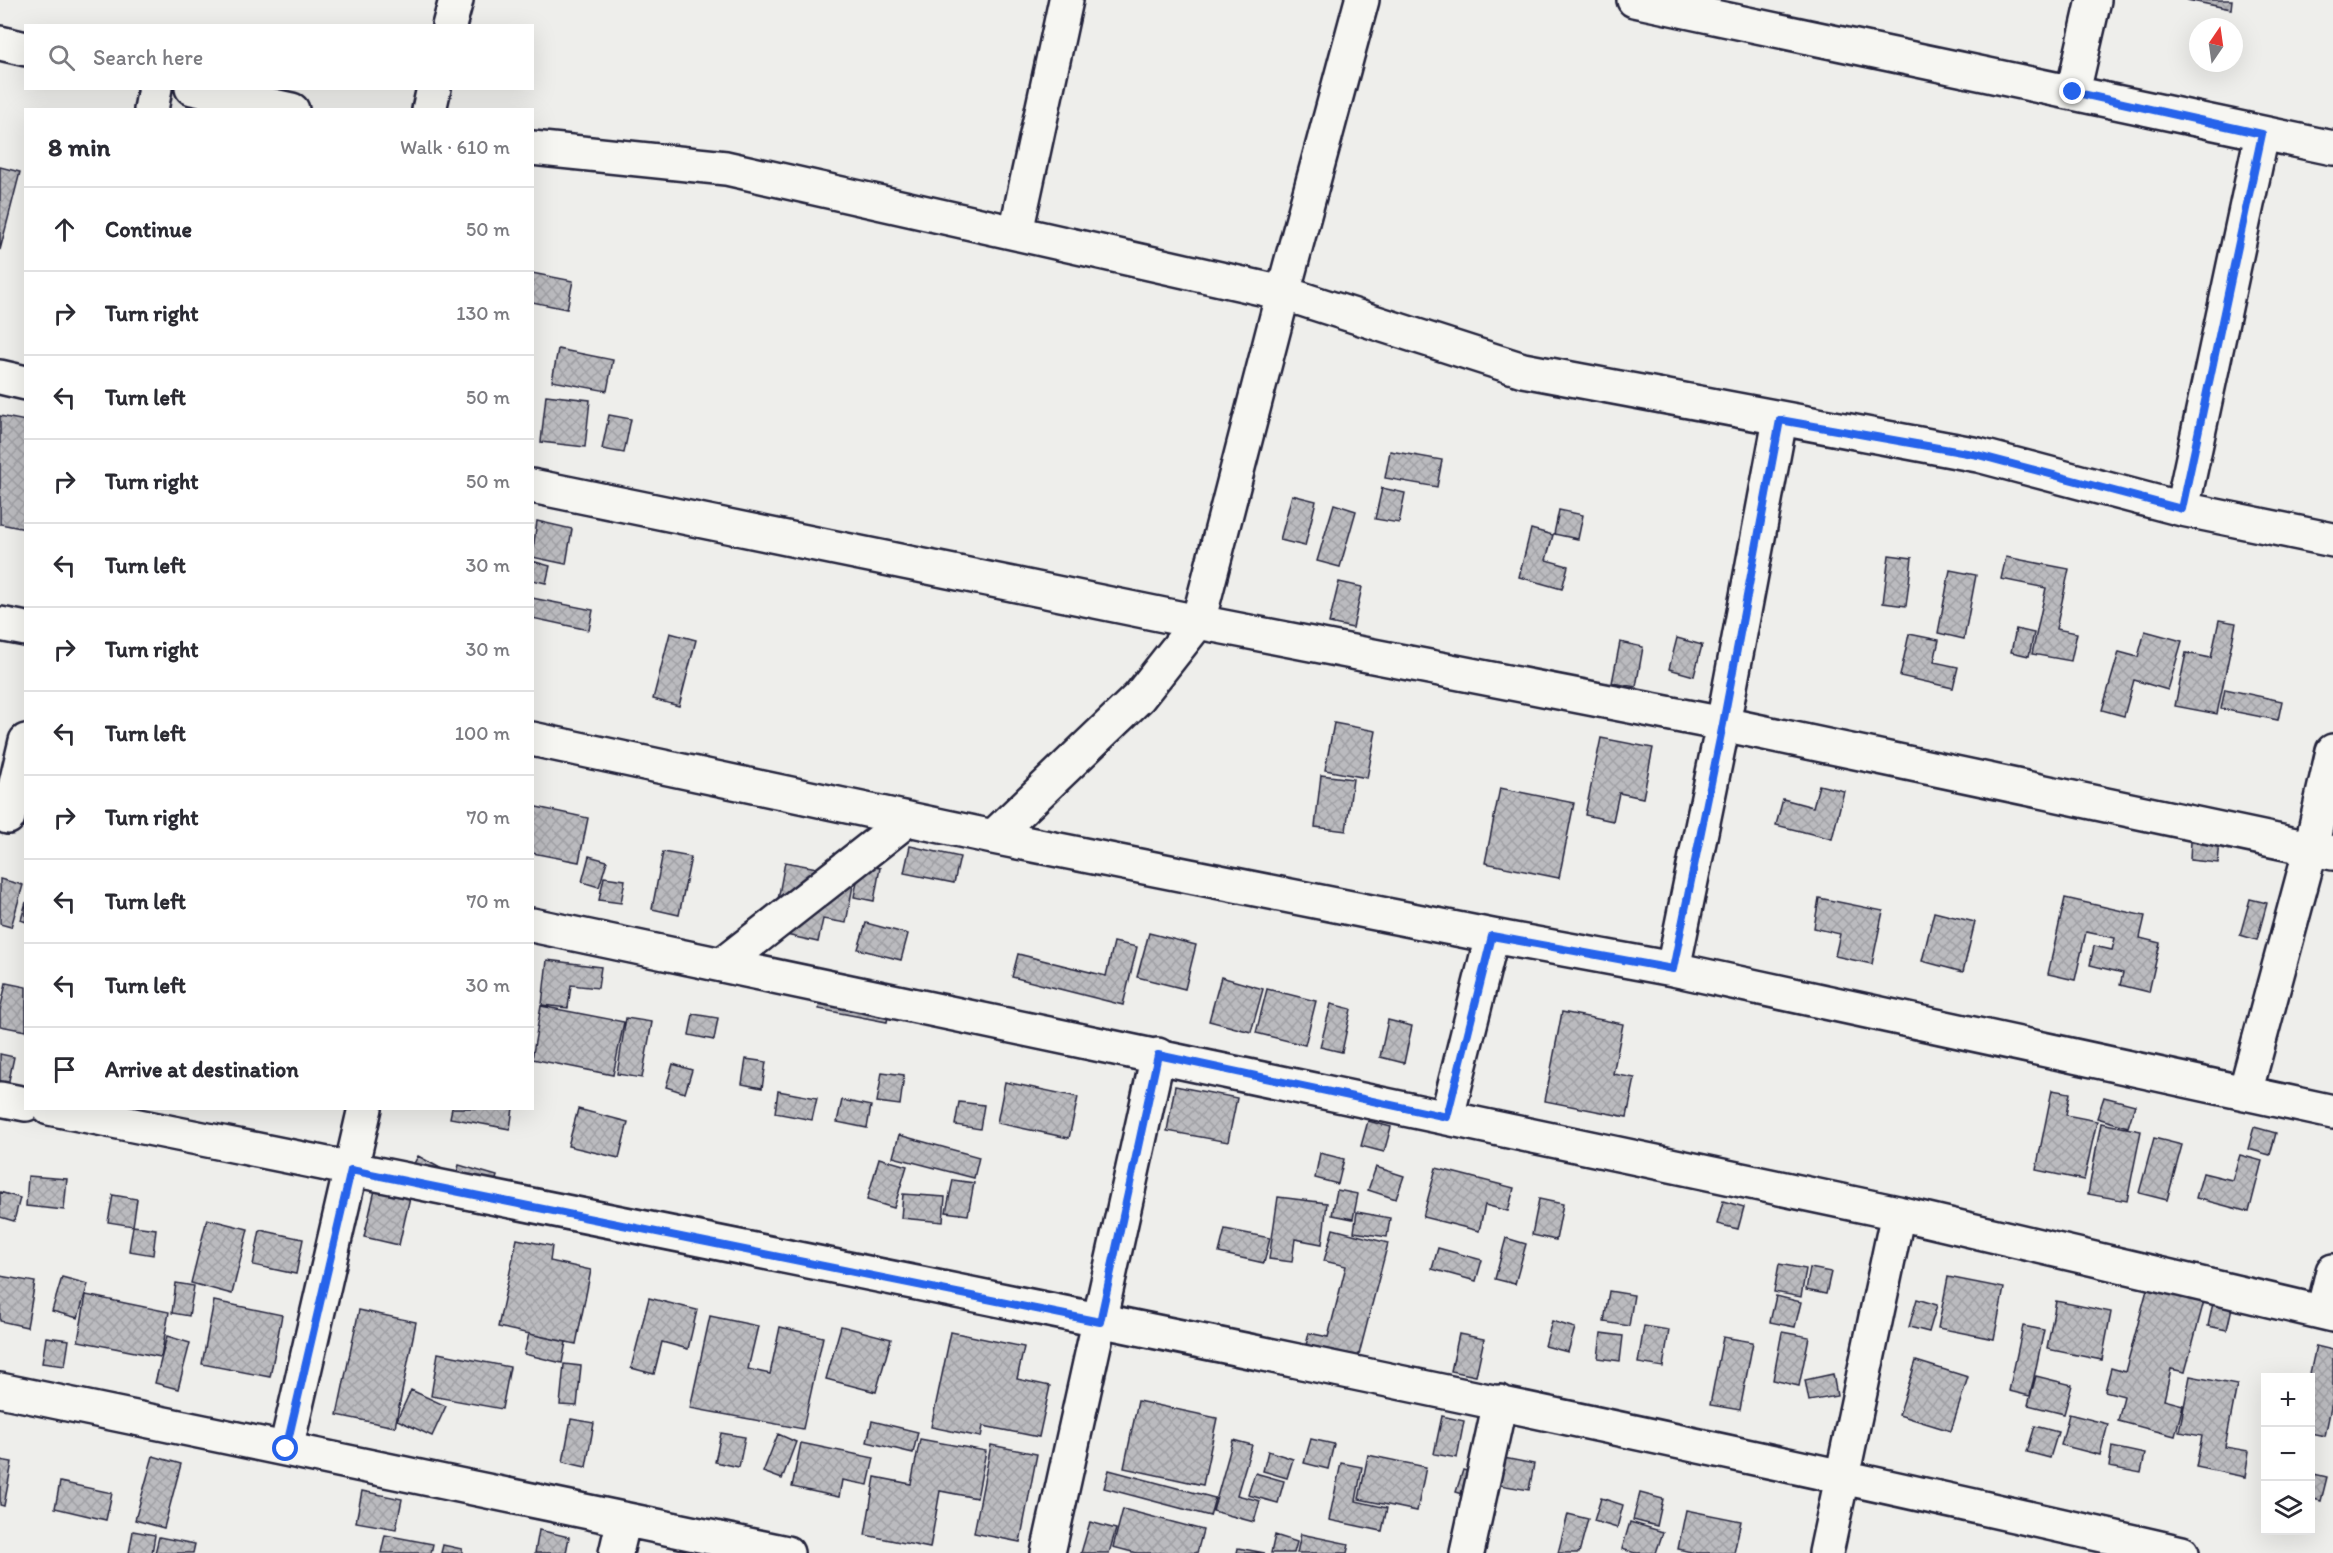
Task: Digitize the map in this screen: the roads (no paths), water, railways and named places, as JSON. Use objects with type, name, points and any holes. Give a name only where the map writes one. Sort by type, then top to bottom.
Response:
[{"type":"street","points":[[450,24],[456,0]]},
{"type":"street","points":[[1016,232],[1066,0]]},
{"type":"street","points":[[993,837],[1139,697],[1198,622],[1362,0]]},
{"type":"street","points":[[1634,0],[2333,148]]},
{"type":"street","points":[[2073,92],[2094,0]]},
{"type":"street","points":[[0,43],[24,49]]},
{"type":"street","points":[[151,108],[155,90]]},
{"type":"street","points":[[201,90],[283,108]]},
{"type":"street","points":[[429,108],[434,90]]},
{"type":"street","points":[[2182,509],[2262,134]]},
{"type":"street","points":[[534,148],[726,168],[1283,293],[1523,370],[1780,420],[1978,455],[2182,509],[2333,540]]},
{"type":"street","points":[[0,377],[24,382]]},
{"type":"street","points":[[1673,969],[1723,724],[1780,420]]},
{"type":"street","points":[[534,486],[1198,622],[1723,724],[2322,850]]},
{"type":"street","points":[[0,624],[24,629]]},
{"type":"street","points":[[534,739],[993,837],[1492,936],[1673,969],[2333,1112]]},
{"type":"street","points":[[11,818],[24,751]]},
{"type":"street","points":[[2246,1093],[2322,850],[2333,751]]},
{"type":"street","points":[[723,964],[908,819]]},
{"type":"street","points":[[534,925],[1158,1055],[1898,1213],[2328,1314],[2333,1271]]},
{"type":"street","points":[[1447,1117],[1492,936]]},
{"type":"street","points":[[1048,1553],[1158,1055]]},
{"type":"street","points":[[0,1099],[24,1104]]},
{"type":"street","points":[[59,1110],[1500,1402],[1843,1475],[2182,1553]]},
{"type":"street","points":[[286,1449],[365,1110]]},
{"type":"street","points":[[1826,1553],[1898,1213]]},
{"type":"street","points":[[0,1390],[787,1553]]},
{"type":"street","points":[[1467,1553],[1500,1402]]},
{"type":"street","points":[[616,1553],[624,1519]]}]
